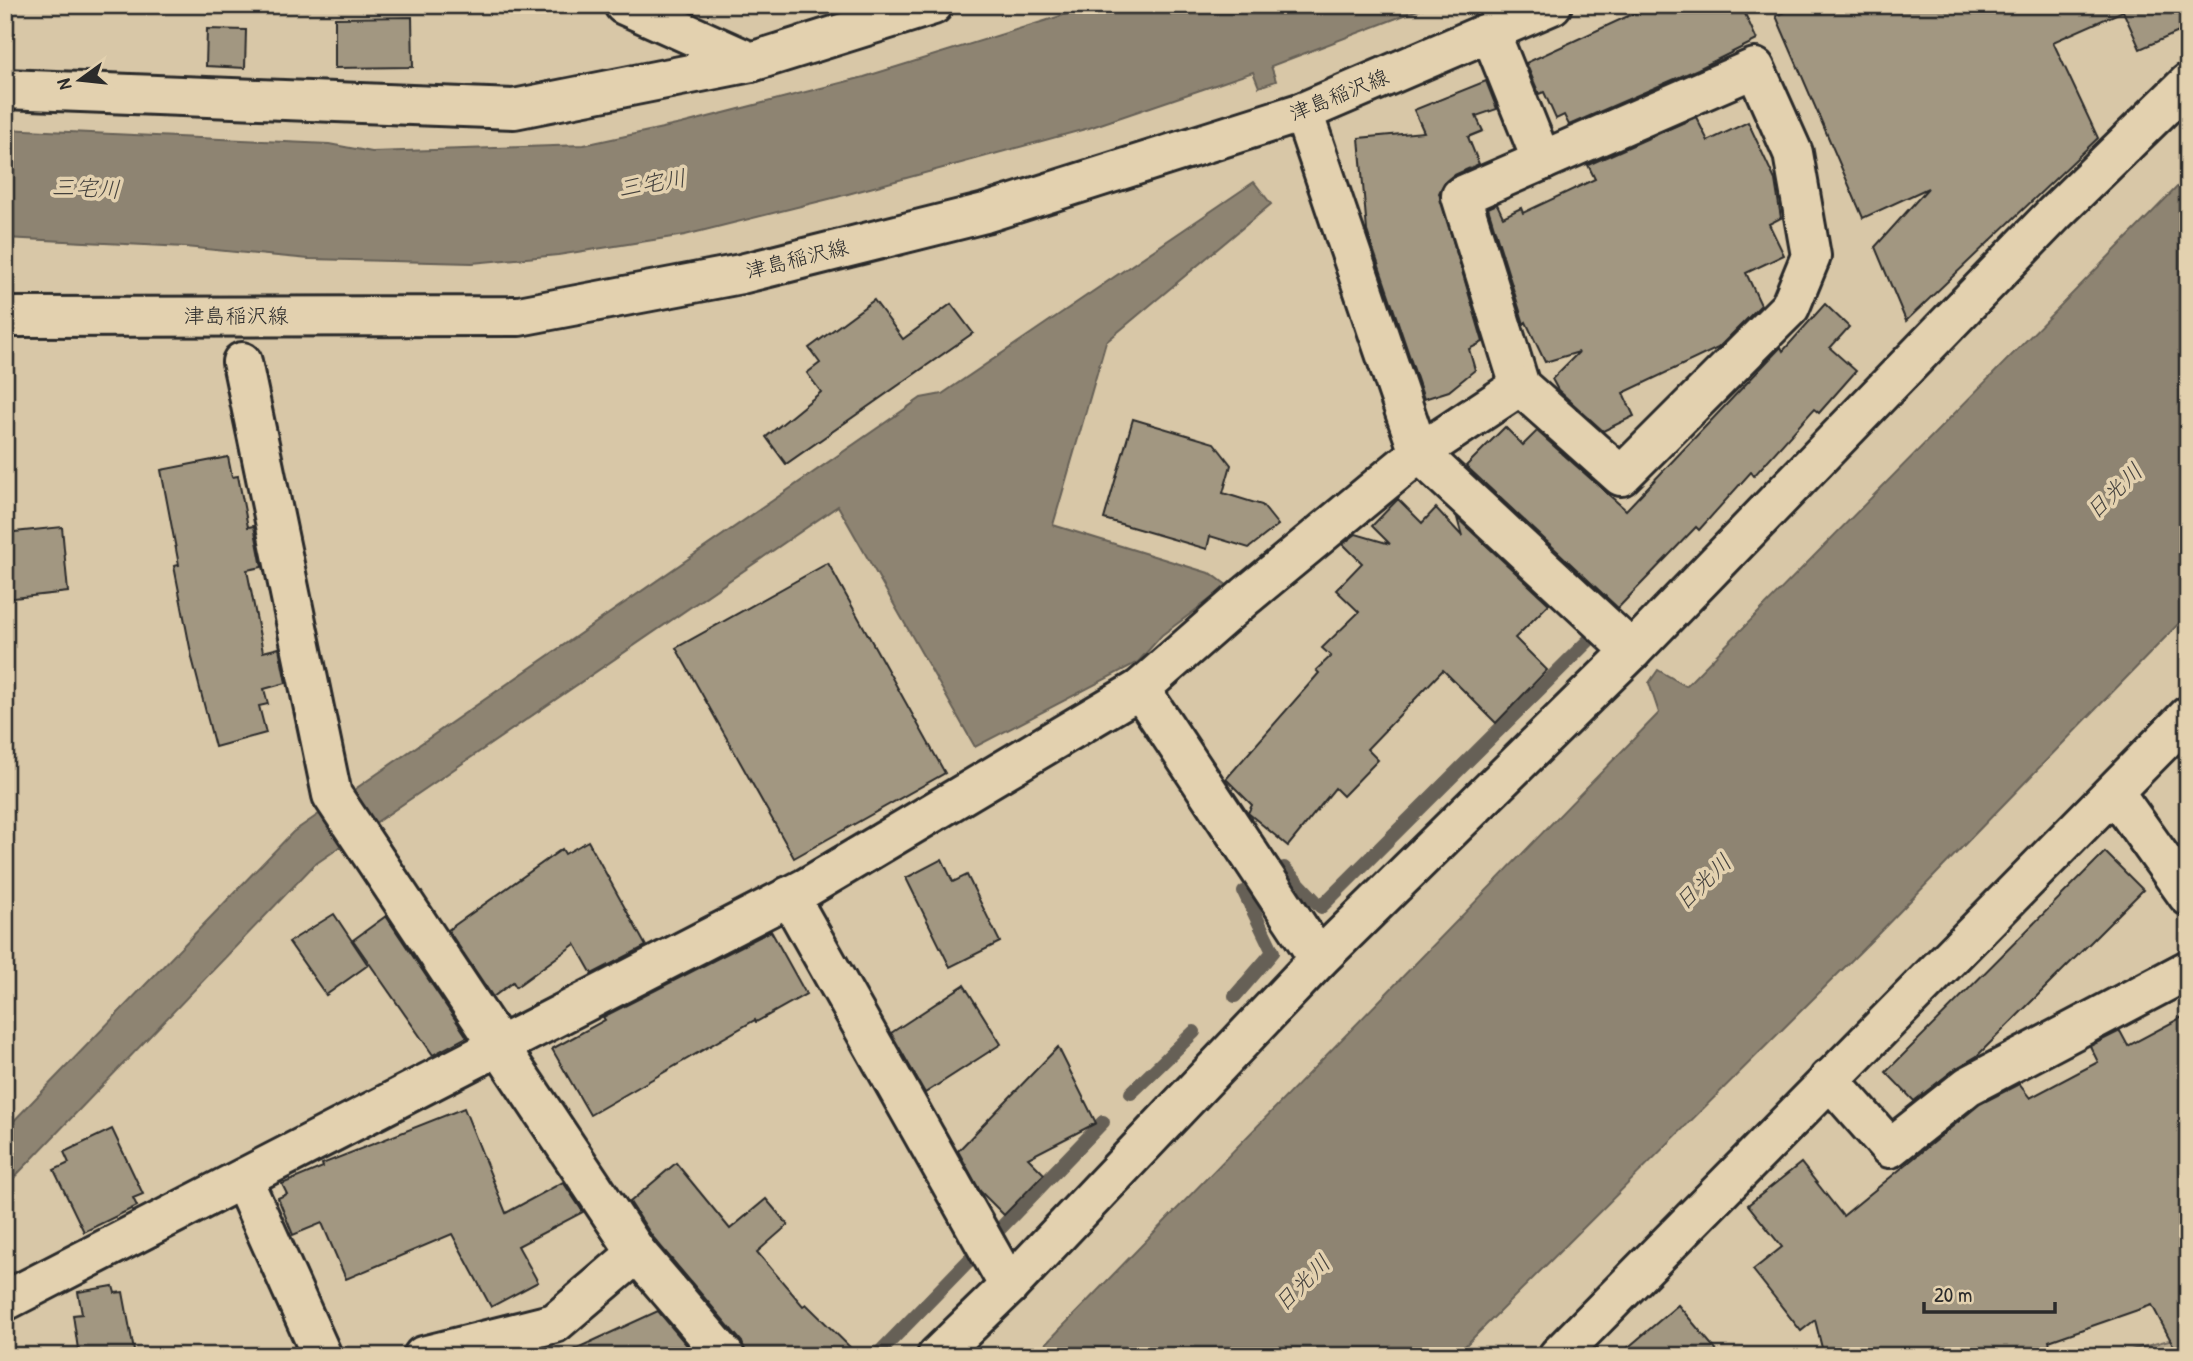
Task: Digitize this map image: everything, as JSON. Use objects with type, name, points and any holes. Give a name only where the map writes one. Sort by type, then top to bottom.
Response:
[{"type":"street","points":[[624,5],[751,62]]},
{"type":"street","points":[[5,89],[514,109],[751,62],[933,5]]},
{"type":"street","name":"津島稲沢線","points":[[5,317],[519,316],[741,274],[985,213],[1303,112],[1552,5]]},
{"type":"street","points":[[1490,32],[1542,161]]},
{"type":"street","points":[[1755,68],[1793,153],[1811,256],[1790,307],[1621,476],[1520,386],[1461,196],[1755,68]]},
{"type":"street","points":[[937,1356],[1009,1286],[1320,959],[1632,651],[2045,223],[2188,83]]},
{"type":"street","points":[[1303,112],[1419,453],[1632,651]]},
{"type":"street","points":[[242,362],[332,795],[637,1253],[725,1356]]},
{"type":"street","points":[[5,1301],[789,896],[1140,689],[1246,596],[1419,453],[1520,386]]},
{"type":"street","points":[[1140,689],[1320,959]]},
{"type":"street","points":[[1558,1356],[2188,716]]},
{"type":"street","points":[[2114,792],[2188,896]]},
{"type":"street","points":[[789,896],[1009,1286]]},
{"type":"street","points":[[1829,1079],[1890,1148],[1968,1086],[2188,970]]},
{"type":"street","points":[[243,1180],[322,1356]]},
{"type":"street","points":[[423,1356],[555,1323],[637,1253]]},
{"type":"shaded area","points":[[2188,1335],[2188,1356],[2108,1356]]},
{"type":"water","name":"三宅川","points":[[1096,5],[1431,5],[1271,66],[1276,81],[1259,87],[1253,72],[1089,128],[837,197],[685,235],[558,255],[472,263],[309,259],[185,247],[5,238],[5,129],[329,144],[372,152],[584,145],[681,124],[864,77]]},
{"type":"water","name":"日光川","points":[[2188,176],[2188,614],[1877,935],[1455,1356],[1034,1356],[1659,713],[1649,683],[1658,670],[1686,686]]},
{"type":"water","points":[[1254,182],[1271,204],[1106,342],[1053,525],[1212,574],[1228,586],[1162,635],[1138,662],[975,747],[838,506],[314,865],[5,1187],[5,1130],[293,832],[921,398],[942,394]]},
{"type":"building","points":[[1652,5],[1741,5],[1757,40],[1698,69],[1569,125],[1564,115],[1556,119],[1544,92],[1539,94],[1526,63]]},
{"type":"building","points":[[1799,5],[2188,5],[2188,28],[2140,49],[2123,11],[2053,42],[2098,138],[1906,321],[1875,247],[1928,188],[1863,218],[1776,16]]},
{"type":"building","points":[[412,17],[413,67],[335,68],[335,18]]},
{"type":"building","points":[[207,29],[246,30],[245,68],[206,66]]},
{"type":"building","points":[[1486,81],[1497,109],[1476,116],[1483,131],[1468,137],[1479,164],[1452,176],[1444,183],[1439,193],[1483,342],[1469,349],[1475,370],[1449,391],[1424,399],[1367,231],[1359,138],[1424,132],[1414,110]]},
{"type":"building","points":[[1696,117],[1708,141],[1748,122],[1775,180],[1781,218],[1769,224],[1784,255],[1746,273],[1761,305],[1718,348],[1623,393],[1634,416],[1603,431],[1558,390],[1552,379],[1579,352],[1545,362],[1526,322],[1524,324],[1488,208],[1497,204],[1503,217],[1521,208],[1523,213],[1595,179],[1588,165]]},
{"type":"building","points":[[874,300],[903,339],[951,304],[973,333],[786,464],[766,437],[821,392],[807,373],[820,363],[809,348]]},
{"type":"building","points":[[1825,304],[1849,327],[1830,348],[1856,371],[1819,413],[1814,409],[1754,476],[1751,472],[1699,530],[1696,527],[1618,608],[1466,466],[1505,427],[1523,445],[1537,431],[1626,510],[1781,347],[1783,351]]},
{"type":"building","points":[[1133,419],[1214,443],[1231,465],[1223,493],[1262,505],[1278,525],[1249,548],[1210,536],[1207,549],[1104,519]]},
{"type":"building","points":[[228,457],[232,477],[238,476],[248,527],[254,526],[262,567],[247,570],[263,652],[279,648],[286,683],[264,689],[268,704],[259,706],[266,733],[215,747],[192,658],[174,566],[179,565],[161,470]]},
{"type":"building","points":[[1398,499],[1422,523],[1436,508],[1462,536],[1457,518],[1549,604],[1515,638],[1547,670],[1496,723],[1443,670],[1367,749],[1378,760],[1343,796],[1335,788],[1288,846],[1248,813],[1252,805],[1226,779],[1319,673],[1316,670],[1331,656],[1322,648],[1359,612],[1336,590],[1362,563],[1343,544],[1356,534],[1390,544],[1372,526]]},
{"type":"building","points":[[62,527],[68,592],[5,599],[5,533]]},
{"type":"building","points":[[828,563],[945,773],[794,858],[676,648]]},
{"type":"building","points":[[588,841],[646,946],[592,974],[575,944],[516,987],[513,982],[493,997],[448,930],[562,849],[565,854]]},
{"type":"building","points":[[2105,852],[2143,890],[1977,1056],[1955,1069],[1914,1101],[1886,1072]]},
{"type":"building","points":[[942,859],[953,882],[967,875],[1000,942],[950,967],[906,878]]},
{"type":"building","points":[[334,914],[368,965],[326,995],[289,942]]},
{"type":"building","points":[[386,916],[467,1037],[433,1055],[353,940]]},
{"type":"building","points":[[771,931],[806,994],[756,1022],[755,1020],[590,1115],[552,1049],[605,1020],[603,1017]]},
{"type":"building","points":[[964,985],[1001,1044],[925,1093],[891,1033]]},
{"type":"building","points":[[2188,1014],[2188,1356],[2179,1356],[2152,1305],[2049,1341],[2050,1345],[2010,1356],[1824,1356],[1815,1320],[1801,1331],[1753,1270],[1782,1247],[1748,1205],[1801,1163],[1843,1216],[1980,1104],[2019,1084],[2030,1098],[2098,1062],[2090,1046],[2120,1031],[2128,1046]]},
{"type":"building","points":[[1058,1047],[1096,1123],[1028,1158],[1044,1174],[1004,1215],[980,1191],[958,1151]]},
{"type":"building","points":[[464,1108],[506,1213],[563,1182],[583,1212],[518,1246],[538,1282],[491,1307],[452,1234],[346,1279],[322,1223],[293,1235],[278,1198],[287,1194],[282,1184],[323,1167],[322,1164]]},
{"type":"building","points":[[112,1129],[143,1194],[133,1198],[137,1206],[84,1232],[54,1170],[69,1163],[64,1152]]},
{"type":"building","points":[[676,1163],[730,1229],[766,1199],[788,1225],[757,1252],[803,1306],[806,1304],[859,1356],[746,1356],[742,1342],[652,1236],[630,1202]]},
{"type":"building","points":[[113,1286],[115,1293],[123,1292],[135,1356],[79,1356],[73,1315],[82,1314],[78,1292]]},
{"type":"building","points":[[1678,1305],[1721,1356],[1618,1356]]},
{"type":"building","points":[[658,1311],[696,1356],[560,1356]]},
{"type":"waterway","points":[[1284,868],[1321,907],[1588,641]]},
{"type":"waterway","points":[[1235,996],[1273,952],[1244,892]]},
{"type":"waterway","points":[[1131,1093],[1194,1032]]},
{"type":"waterway","points":[[992,1237],[1103,1122]]},
{"type":"waterway","points":[[876,1356],[974,1255]]}]
